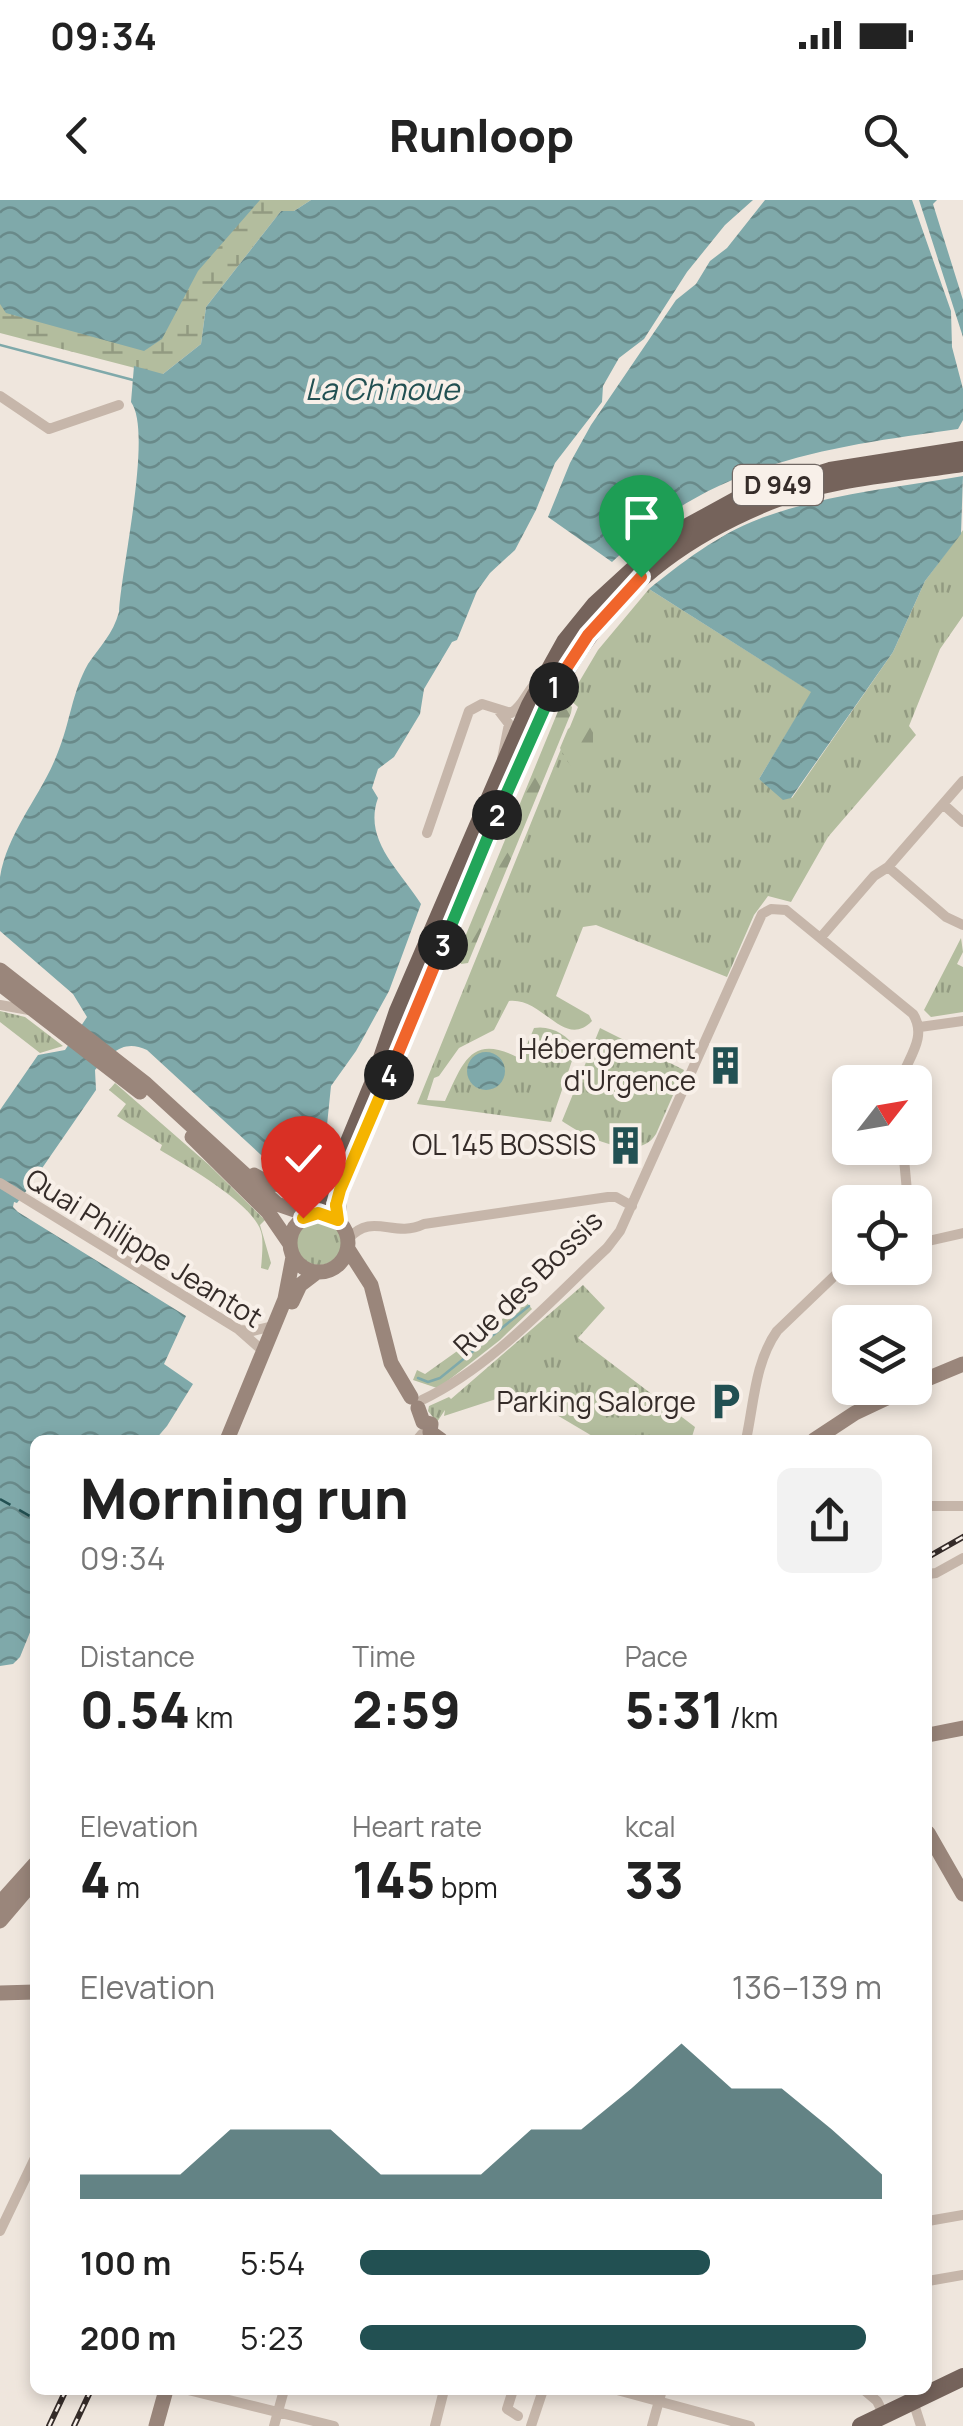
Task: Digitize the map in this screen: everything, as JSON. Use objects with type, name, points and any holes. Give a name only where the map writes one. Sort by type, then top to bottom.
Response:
[{"type":"main road","name":"D 949","points":[[310,1215],[327,1193],[346,1150],[398,1011],[502,766],[544,676],[579,624],[617,582],[655,550],[710,514],[797,479],[963,450]]},
{"type":"main road","name":"D 949","points":[[338,1220],[336,1202],[340,1190],[519,763],[553,689],[588,635],[641,577],[716,525],[802,491],[963,463]]},
{"type":"main road","points":[[0,970],[65,1028],[230,1159],[277,1204],[338,1220],[367,1278],[390,1362],[423,1422]]},
{"type":"main road","points":[[0,984],[65,1028]]},
{"type":"main road","points":[[120,1070],[272,1216],[303,1268],[352,1276],[374,1298]]},
{"type":"main road","points":[[230,1159],[264,1181],[292,1186],[318,1178],[346,1150]]},
{"type":"main road","points":[[229,1435],[285,1300],[297,1223],[310,1215]]},
{"type":"main road","points":[[238,1435],[298,1288],[342,1262],[348,1244]]},
{"type":"main road","points":[[932,1377],[963,1364]]},
{"type":"main road","points":[[822,1435],[873,1405]]},
{"type":"main road","points":[[932,1734],[963,1728]]},
{"type":"main road","points":[[932,1840],[963,1894]]},
{"type":"main road","points":[[3,1895],[30,1869]]},
{"type":"main road","points":[[0,1922],[30,1886]]},
{"type":"main road","points":[[0,1994],[30,1992]]},
{"type":"main road","points":[[932,2390],[963,2377]]},
{"type":"main road","points":[[156,2426],[165,2395]]},
{"type":"main road","points":[[861,2426],[916,2396]]},
{"type":"street","points":[[0,396],[48,429],[119,405]]},
{"type":"street","points":[[427,832],[469,711],[482,704],[510,713],[519,709],[530,688],[544,676]]},
{"type":"street","points":[[498,710],[509,724],[502,747],[502,766]]},
{"type":"street","points":[[907,1065],[920,1028],[908,1008],[822,936],[874,876],[888,868],[963,781]]},
{"type":"street","points":[[942,804],[963,822]]},
{"type":"street","points":[[888,868],[946,917],[963,926]]},
{"type":"street","name":"Rue des Bossis","points":[[423,1422],[455,1382],[546,1304],[620,1231],[762,914],[771,908],[786,910],[822,936]]},
{"type":"street","points":[[0,1005],[37,1012]]},
{"type":"street","points":[[920,1028],[963,1020]]},
{"type":"street","name":"Quai Philippe Jeantot","points":[[0,1183],[238,1329],[263,1351]]},
{"type":"street","points":[[348,1244],[360,1228],[371,1224],[396,1230],[608,1196],[632,1206]]},
{"type":"street","points":[[932,1240],[963,1233]]},
{"type":"street","points":[[747,1435],[768,1344],[832,1278]]},
{"type":"street","points":[[238,1329],[252,1331],[273,1326]]},
{"type":"street","points":[[932,1506],[963,1506]]},
{"type":"street","points":[[932,1574],[963,1558]]},
{"type":"street","points":[[0,2231],[4,2212],[30,2167]]},
{"type":"street","points":[[932,2220],[963,2215]]},
{"type":"street","points":[[932,2279],[963,2275]]},
{"type":"street","points":[[208,2395],[334,2426]]},
{"type":"street","points":[[274,2426],[283,2395]]},
{"type":"street","points":[[435,2426],[443,2395]]},
{"type":"street","points":[[511,2395],[507,2410],[527,2420],[540,2395]]},
{"type":"street","points":[[870,2395],[884,2415]]},
{"type":"street","points":[[652,2426],[661,2396],[750,2426]]},
{"type":"street","points":[[916,2396],[921,2426]]},
{"type":"green space","points":[[0,200],[311,200],[294,211],[281,211],[206,307],[201,344],[158,374],[0,333]]},
{"type":"green space","points":[[963,530],[963,616],[940,649],[909,726],[916,735],[828,837],[791,902],[768,896],[754,915],[727,977],[596,925],[583,927],[556,996],[589,1015],[592,1021],[572,1030],[532,1007],[509,1001],[494,1030],[459,1048],[434,1078],[427,1100],[445,1101],[464,1063],[480,1050],[491,1049],[521,1059],[534,1028],[547,1028],[564,1035],[576,1049],[551,1122],[417,1104],[578,707],[569,699],[598,650],[649,589],[812,692],[759,779],[792,798],[893,652],[925,581]]},
{"type":"green space","points":[[568,703],[571,713],[468,963],[461,964],[458,954],[561,704]]},
{"type":"green space","points":[[586,715],[593,720],[593,756],[573,768],[567,761],[570,752],[563,755],[560,748],[568,729]]},
{"type":"green space","points":[[961,938],[963,952],[957,964],[963,967],[963,1012],[931,1017],[924,1010]]},
{"type":"green space","points":[[0,1011],[25,1017],[63,1046],[40,1053],[0,1022]]},
{"type":"green space","points":[[600,1028],[684,1070],[656,1134],[637,1147],[610,1144],[562,1121]]},
{"type":"green space","points":[[115,1083],[265,1220],[260,1225],[271,1263],[268,1270],[261,1268],[262,1236],[258,1224],[220,1188],[160,1150],[162,1145],[117,1116],[126,1104],[109,1090]]},
{"type":"green space","points":[[319,1219],[335,1226],[342,1242],[335,1258],[319,1265],[303,1258],[296,1242],[303,1226]]},
{"type":"green space","points":[[583,1285],[605,1308],[578,1338],[695,1427],[693,1435],[591,1435],[518,1392],[444,1416],[445,1410],[437,1422],[428,1411],[429,1406],[451,1399]]},
{"type":"green space","points":[[526,1302],[532,1309],[445,1383],[437,1388],[413,1380],[417,1370],[425,1374]]},
{"type":"water","points":[[0,200],[260,200],[198,271],[162,339],[144,351],[6,313],[0,304]]},
{"type":"water","name":"La Ch'noue","points":[[311,200],[753,200],[725,225],[687,272],[644,339],[619,358],[603,386],[602,402],[555,463],[515,550],[477,591],[457,640],[452,642],[424,689],[420,714],[394,757],[378,769],[372,788],[378,798],[375,827],[379,841],[421,904],[389,991],[356,1051],[331,1086],[327,1125],[316,1153],[295,1169],[273,1166],[147,1050],[124,1047],[95,1070],[96,1090],[27,1190],[14,1202],[18,1212],[186,1316],[164,1364],[193,1384],[159,1435],[30,1435],[30,1632],[20,1657],[13,1664],[0,1666],[0,1110],[38,1055],[65,1050],[87,1017],[73,994],[0,931],[0,877],[10,844],[58,752],[83,675],[119,612],[139,441],[131,402],[134,366],[163,374],[201,344],[206,307],[281,211],[294,211]]},
{"type":"water","points":[[765,200],[912,200],[951,311],[952,347],[963,389],[963,420],[958,429],[846,446],[738,477],[671,513],[612,562],[548,517],[570,463],[591,425],[676,300],[696,284],[710,261],[727,248]]},
{"type":"water","points":[[919,200],[937,200],[933,204],[963,300],[963,337]]},
{"type":"water","points":[[963,476],[961,534],[925,581],[893,652],[791,798],[783,800],[759,779],[811,692],[649,589],[715,541],[784,510]]},
{"type":"water","points":[[486,1052],[499,1058],[505,1071],[499,1084],[486,1090],[473,1084],[467,1071],[473,1058]]},
{"type":"waterway","points":[[0,345],[133,380]]},
{"type":"waterway","points":[[418,1378],[428,1382],[440,1378],[529,1306]]},
{"type":"ferry route","points":[[0,1499],[30,1516]]},
{"type":"railway","points":[[932,1555],[963,1537]]},
{"type":"railway","points":[[49,2426],[64,2395]]},
{"type":"railway","points":[[74,2426],[89,2395]]},
{"type":"place","name":"Hébergement d'Urgence","points":[[726,1065]]},
{"type":"place","name":"OL 145 BOSSIS","points":[[626,1145]]},
{"type":"place","name":"Parking Salorge","points":[[726,1402]]},
{"type":"route","points":[[303,1218],[318,1213],[338,1220],[336,1202],[340,1190],[542,711],[588,635],[641,577]]}]
